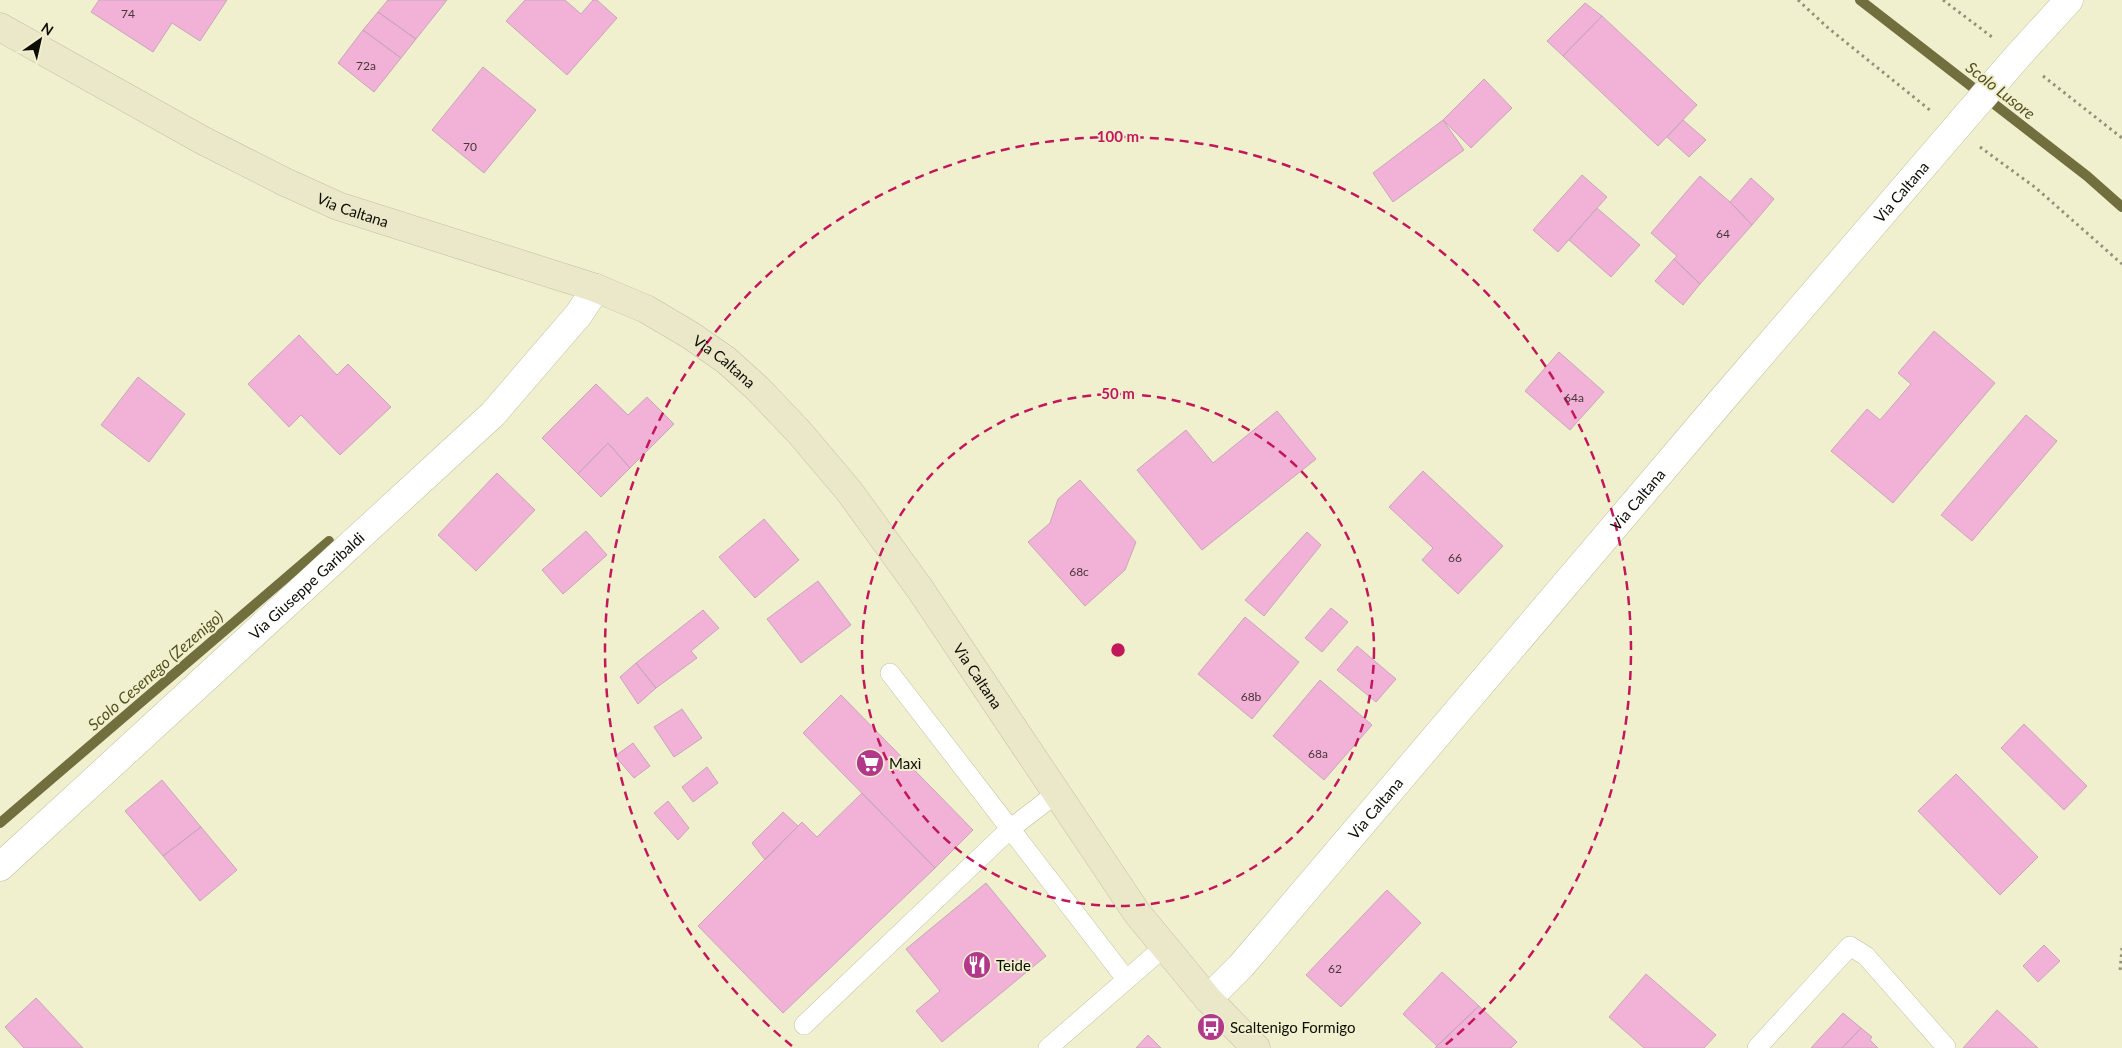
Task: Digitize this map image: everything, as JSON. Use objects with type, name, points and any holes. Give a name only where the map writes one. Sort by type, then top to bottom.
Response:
[{"type":"main road","name":"Via Caltana","points":[[0,28],[202,140],[338,206],[596,288],[646,309],[690,335],[726,360],[758,389],[799,432],[849,491],[904,566],[1137,913],[1208,999],[1256,1048]]},
{"type":"street","name":"Via Caltana","points":[[1208,999],[1247,958],[1968,114],[2069,0]]},
{"type":"street","name":"Via Giuseppe Garibaldi","points":[[0,867],[493,414],[579,314],[596,288]]},
{"type":"lane","points":[[890,673],[1126,979]]},
{"type":"lane","points":[[804,1025],[1010,829],[1057,793]]},
{"type":"lane","points":[[1757,1048],[1850,946],[1866,956],[1946,1047]]},
{"type":"lane","points":[[1048,1048],[1164,947]]},
{"type":"path","points":[[1798,0],[1934,113]]},
{"type":"path","points":[[2043,76],[2122,138]]},
{"type":"path","points":[[1978,146],[2036,188],[2122,264]]},
{"type":"path","points":[[2122,948],[2120,971],[2122,973]]},
{"type":"building","points":[[99,0],[227,0],[200,41],[172,23],[153,52],[91,12]]},
{"type":"building","points":[[388,0],[447,0],[416,39],[378,12]]},
{"type":"building","points":[[525,0],[565,0],[581,14],[593,0],[597,0],[617,18],[567,75],[506,21]]},
{"type":"building","points":[[1585,3],[1602,16],[1563,56],[1547,41]]},
{"type":"building","points":[[378,12],[416,39],[401,58],[363,30]]},
{"type":"building","points":[[1602,16],[1697,105],[1658,146],[1563,56]]},
{"type":"building","points":[[363,30],[401,58],[374,92],[338,63]]},
{"type":"building","points":[[483,67],[536,110],[484,173],[432,130]]},
{"type":"building","points":[[1484,79],[1512,108],[1471,148],[1443,120]]},
{"type":"building","points":[[1443,120],[1464,150],[1393,202],[1373,173]]},
{"type":"building","points":[[1683,120],[1706,140],[1689,157],[1667,137]]},
{"type":"building","points":[[1582,175],[1607,197],[1558,252],[1533,230]]},
{"type":"building","points":[[1700,176],[1730,202],[1752,225],[1700,284],[1674,259],[1677,256],[1651,233]]},
{"type":"building","points":[[1751,178],[1774,199],[1752,225],[1730,202]]},
{"type":"building","points":[[1597,208],[1640,245],[1611,277],[1569,240]]},
{"type":"building","points":[[1674,259],[1700,284],[1683,305],[1655,281]]},
{"type":"building","points":[[1934,331],[1995,383],[1893,503],[1831,451],[1867,409],[1880,420],[1911,384],[1898,373]]},
{"type":"building","points":[[299,335],[337,375],[348,364],[391,407],[340,455],[301,415],[289,427],[248,384]]},
{"type":"building","points":[[1559,352],[1604,392],[1570,430],[1525,391]]},
{"type":"building","points":[[138,377],[185,414],[149,462],[101,425]]},
{"type":"building","points":[[596,384],[628,415],[647,397],[674,424],[630,468],[608,443],[578,474],[542,438]]},
{"type":"building","points":[[1277,411],[1316,459],[1202,550],[1137,470],[1186,430],[1213,463]]},
{"type":"building","points":[[2026,415],[2057,441],[1972,541],[1941,515]]},
{"type":"building","points":[[608,443],[630,468],[601,497],[578,474]]},
{"type":"building","points":[[1423,471],[1503,546],[1458,594],[1422,560],[1433,548],[1389,507]]},
{"type":"building","points":[[497,473],[535,510],[476,571],[438,535]]},
{"type":"building","points":[[1080,480],[1136,542],[1125,570],[1085,606],[1028,542],[1050,523],[1058,499]]},
{"type":"building","points":[[764,519],[799,560],[755,598],[719,557]]},
{"type":"building","points":[[586,531],[607,555],[563,594],[542,570]]},
{"type":"building","points":[[1307,532],[1321,545],[1264,616],[1245,600]]},
{"type":"building","points":[[818,581],[851,625],[801,663],[767,619]]},
{"type":"building","points":[[1331,608],[1348,622],[1322,652],[1305,638]]},
{"type":"building","points":[[703,610],[719,628],[691,651],[697,658],[656,688],[636,663]]},
{"type":"building","points":[[1245,617],[1299,662],[1252,719],[1198,674]]},
{"type":"building","points":[[1357,646],[1396,679],[1376,702],[1337,670]]},
{"type":"building","points":[[636,663],[656,688],[638,704],[620,677]]},
{"type":"building","points":[[1320,680],[1372,725],[1324,780],[1273,736]]},
{"type":"building","name":"Maxì","points":[[841,695],[973,830],[935,868],[803,733]]},
{"type":"building","points":[[682,709],[702,738],[674,757],[654,727]]},
{"type":"building","points":[[2024,724],[2087,786],[2064,810],[2001,748]]},
{"type":"building","points":[[633,743],[650,766],[634,778],[615,756]]},
{"type":"building","points":[[707,767],[718,783],[693,802],[682,787]]},
{"type":"building","points":[[1956,774],[2038,857],[2000,895],[1918,811]]},
{"type":"building","points":[[162,780],[201,827],[163,856],[125,811]]},
{"type":"building","points":[[862,793],[935,868],[783,1013],[698,926],[802,822],[817,837]]},
{"type":"building","points":[[668,801],[689,828],[678,840],[654,813]]},
{"type":"building","points":[[783,812],[798,826],[765,860],[752,843]]},
{"type":"building","points":[[201,827],[237,870],[200,901],[163,856]]},
{"type":"building","name":"Teide","points":[[986,883],[1046,956],[942,1042],[916,1011],[940,991],[906,949]]},
{"type":"building","points":[[1387,890],[1421,923],[1341,1007],[1306,975]]},
{"type":"building","points":[[2044,945],[2060,961],[2038,982],[2023,966]]},
{"type":"building","points":[[1442,972],[1479,1006],[1437,1046],[1403,1014]]},
{"type":"building","points":[[1646,974],[1716,1035],[1704,1048],[1644,1048],[1609,1017]]},
{"type":"building","points":[[36,998],[83,1048],[24,1048],[5,1027]]},
{"type":"building","points":[[1479,1006],[1517,1042],[1511,1048],[1435,1048]]},
{"type":"building","points":[[1997,1010],[2038,1048],[1963,1048]]},
{"type":"building","points":[[1843,1013],[1861,1028],[1842,1048],[1811,1048]]},
{"type":"building","points":[[1861,1028],[1872,1037],[1870,1040],[1878,1048],[1842,1048]]},
{"type":"building","points":[[1148,1035],[1161,1048],[1136,1048]]},
{"type":"waterway","name":"Scolo Lusore","points":[[1860,0],[2087,176],[2122,207]]},
{"type":"waterway","name":"Scolo Cesenego (Zezenigo)","points":[[0,823],[329,541]]},
{"type":"place","name":"Maxì","points":[[870,763]]},
{"type":"place","name":"Teide","points":[[977,965]]},
{"type":"place","name":"Scaltenigo Formigo","points":[[1211,1027]]}]
